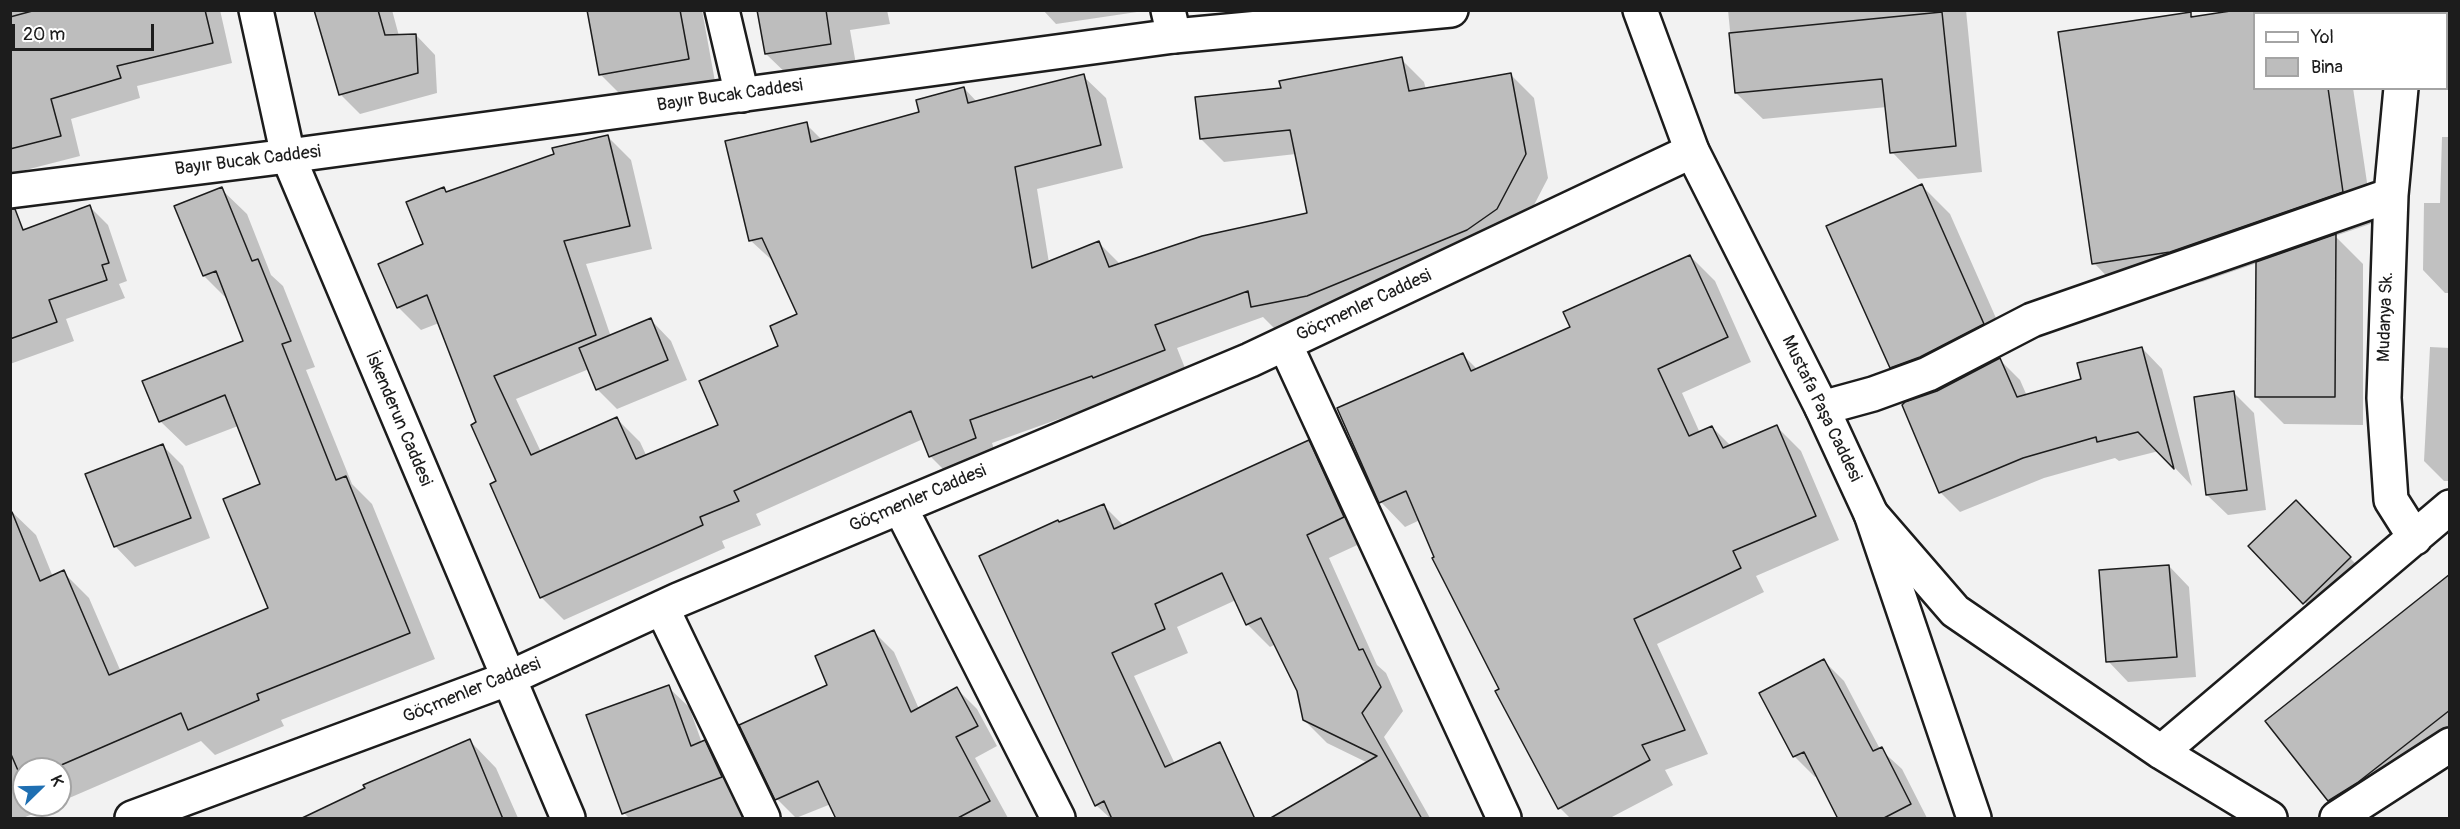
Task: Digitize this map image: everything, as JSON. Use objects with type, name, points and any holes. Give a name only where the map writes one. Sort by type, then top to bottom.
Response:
[{"type":"street","name":"İskenderun Caddesi","points":[[256,10],[288,156],[567,819]]},
{"type":"street","points":[[722,10],[742,95]]},
{"type":"street","name":"Bayır Bucak Caddesi","points":[[10,191],[742,95],[1171,23],[1451,10]]},
{"type":"street","name":"Mustafa Paşa Caddesi","points":[[1640,10],[1692,151],[1822,408],[1871,514],[1974,819]]},
{"type":"street","name":"Mudanya Sk.","points":[[2401,90],[2391,195],[2384,398],[2391,500],[2415,538]]},
{"type":"street","name":"Göçmenler Caddesi","points":[[132,819],[507,679],[662,608],[1285,344],[1692,151]]},
{"type":"street","points":[[1822,408],[1873,394],[1928,374],[2032,320],[2391,195]]},
{"type":"street","points":[[1285,344],[1504,819]]},
{"type":"street","points":[[900,507],[1058,819]]},
{"type":"street","points":[[2161,752],[2450,507]]},
{"type":"street","points":[[1871,514],[1955,611],[2161,752],[2270,819]]},
{"type":"street","points":[[662,608],[763,819]]},
{"type":"street","points":[[2337,819],[2450,745]]},
{"type":"building","points":[[36,10],[205,10],[213,43],[117,66],[121,78],[51,99],[61,136],[10,149],[10,17]]},
{"type":"building","points":[[314,10],[378,10],[385,35],[416,34],[418,73],[339,95]]},
{"type":"building","points":[[587,10],[680,10],[689,59],[599,75]]},
{"type":"building","points":[[757,10],[826,10],[831,44],[765,54]]},
{"type":"building","points":[[2237,10],[2254,10],[2253,90],[2328,90],[2343,192],[2170,252],[2092,264],[2058,32],[2191,12],[2191,17]]},
{"type":"building","points":[[1942,12],[1956,146],[1890,153],[1882,79],[1735,93],[1729,33]]},
{"type":"building","points":[[1402,57],[1409,91],[1511,73],[1526,154],[1497,209],[1467,230],[1307,296],[1251,307],[1248,291],[1155,325],[1165,350],[1093,378],[1092,376],[970,420],[976,438],[929,457],[911,411],[734,491],[739,501],[700,517],[703,525],[540,598],[490,484],[496,481],[471,425],[476,422],[427,295],[397,308],[378,264],[423,244],[406,202],[444,187],[446,192],[554,154],[552,148],[608,135],[630,226],[564,241],[596,335],[494,376],[531,455],[617,417],[636,459],[718,425],[699,381],[778,346],[770,326],[797,314],[762,238],[749,241],[725,141],[807,122],[811,142],[919,112],[916,100],[964,87],[968,103],[1084,74],[1101,145],[1015,167],[1032,268],[1099,241],[1109,267],[1202,236],[1307,213],[1290,130],[1200,139],[1195,97],[1281,88],[1279,81]]},
{"type":"building","points":[[1922,184],[1984,324],[1920,357],[1890,368],[1826,226]]},
{"type":"building","points":[[222,187],[252,261],[258,259],[291,341],[282,344],[336,480],[346,476],[410,633],[257,694],[259,700],[188,730],[181,713],[72,760],[72,757],[12,757],[10,752],[10,513],[12,512],[40,581],[64,570],[109,675],[268,608],[223,499],[260,484],[225,395],[159,422],[142,381],[243,341],[216,271],[203,276],[174,206]]},
{"type":"building","points":[[90,205],[109,263],[102,265],[107,280],[49,300],[57,322],[10,339],[10,209],[15,209],[23,230]]},
{"type":"building","points":[[2336,234],[2335,397],[2255,397],[2256,262]]},
{"type":"building","points":[[1690,255],[1728,337],[1658,369],[1689,436],[1712,426],[1723,448],[1777,425],[1816,516],[1733,551],[1741,568],[1634,619],[1685,730],[1642,745],[1650,760],[1558,809],[1495,691],[1499,689],[1432,558],[1434,557],[1406,491],[1379,503],[1337,408],[1463,353],[1471,371],[1570,327],[1563,312]]},
{"type":"building","points":[[651,318],[668,360],[596,390],[579,348]]},
{"type":"building","points":[[2142,347],[2174,469],[2138,432],[2097,442],[2096,437],[2023,458],[1939,493],[1902,405],[1905,402],[1937,391],[2000,358],[2017,397],[2081,379],[2077,363]]},
{"type":"building","points":[[2234,391],[2247,490],[2206,495],[2194,397]]},
{"type":"building","points":[[1309,440],[1344,517],[1307,535],[1359,650],[1363,649],[1381,687],[1362,713],[1422,819],[1269,819],[1377,756],[1303,720],[1297,691],[1261,618],[1246,625],[1222,573],[1155,604],[1165,629],[1112,653],[1165,767],[1220,742],[1255,819],[1112,819],[1104,801],[1095,806],[979,556],[1058,520],[1059,522],[1104,504],[1114,529]]},
{"type":"building","points":[[163,444],[191,518],[114,547],[85,474]]},
{"type":"building","points":[[2296,500],[2351,557],[2303,604],[2248,546]]},
{"type":"building","points":[[2169,565],[2177,657],[2106,662],[2099,570]]},
{"type":"building","points":[[2450,574],[2450,710],[2357,783],[2328,801],[2265,721]]},
{"type":"building","points":[[874,630],[911,712],[957,687],[978,726],[956,737],[990,801],[956,819],[836,819],[818,781],[775,800],[739,725],[827,685],[815,656]]},
{"type":"building","points":[[1824,659],[1873,751],[1882,747],[1911,804],[1882,819],[1838,819],[1804,752],[1793,757],[1759,693]]},
{"type":"building","points":[[669,685],[691,746],[705,740],[722,777],[622,814],[586,715]]},
{"type":"building","points":[[470,739],[503,819],[300,819],[365,788],[363,785]]}]
